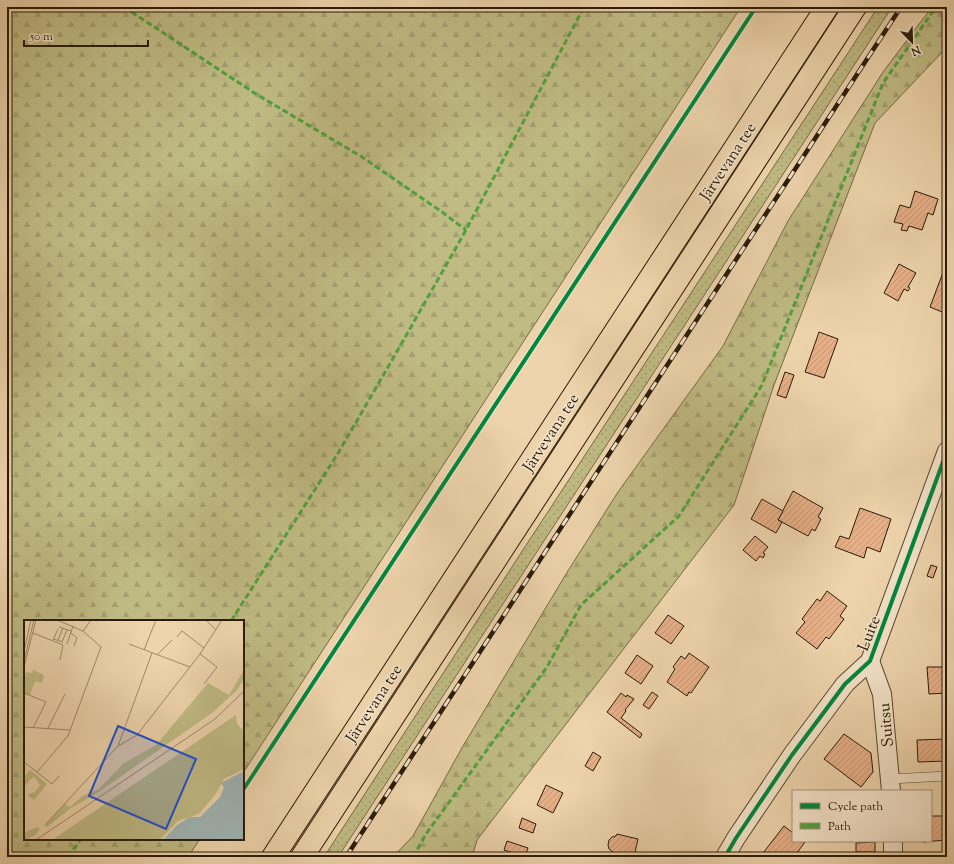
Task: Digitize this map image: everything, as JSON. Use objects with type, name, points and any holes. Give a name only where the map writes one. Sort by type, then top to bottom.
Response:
[{"type":"highway","name":"Järvevana tee","points":[[273,857],[827,7]]},
{"type":"highway","name":"Järvevana tee","points":[[302,857],[855,7]]},
{"type":"street","name":"Luite","points":[[725,857],[736,838],[792,755],[845,684],[870,661],[947,451]]},
{"type":"street","name":"Suitsu","points":[[870,661],[882,694],[890,785]]},
{"type":"street","points":[[893,842],[893,857]]},
{"type":"lane","points":[[890,785],[947,776]]},
{"type":"green space","points":[[7,7],[741,7],[244,771],[244,620],[24,620],[24,840],[199,840],[188,857],[7,857]]},
{"type":"green space","points":[[878,7],[892,7],[338,857],[324,857],[521,553]]},
{"type":"green space","points":[[932,7],[947,7],[947,47],[875,123],[774,385],[734,505],[477,840],[472,857],[393,857],[413,836],[463,746],[566,574],[618,492],[723,346],[788,221],[883,72]]},
{"type":"building","points":[[915,191],[938,199],[933,215],[928,213],[922,230],[909,226],[907,231],[901,230],[903,224],[894,222],[900,205],[910,208]]},
{"type":"building","points":[[947,262],[947,314],[930,307]]},
{"type":"building","points":[[899,264],[916,273],[908,287],[910,288],[908,291],[904,289],[898,301],[884,293]]},
{"type":"building","points":[[819,332],[838,339],[824,378],[805,372]]},
{"type":"building","points":[[785,372],[794,375],[786,398],[777,395]]},
{"type":"building","points":[[793,491],[823,508],[818,517],[821,519],[815,531],[812,529],[808,536],[778,520]]},
{"type":"building","points":[[762,499],[783,511],[778,520],[782,522],[776,533],[751,519]]},
{"type":"building","points":[[860,508],[891,519],[880,552],[867,547],[864,558],[835,547],[840,536],[849,539]]},
{"type":"building","points":[[755,536],[768,547],[763,553],[765,554],[763,558],[760,556],[756,561],[743,550]]},
{"type":"building","points":[[931,565],[937,567],[933,578],[927,576]]},
{"type":"building","points":[[827,591],[847,606],[840,616],[844,619],[829,639],[826,637],[817,649],[796,633],[805,622],[802,619],[817,599],[820,601]]},
{"type":"building","points":[[668,615],[684,626],[671,644],[655,633]]},
{"type":"building","points":[[689,653],[709,667],[691,693],[689,692],[687,696],[667,682],[675,669],[673,667],[681,656],[685,659]]},
{"type":"building","points":[[637,655],[653,666],[641,684],[625,673]]},
{"type":"building","points":[[927,667],[947,667],[947,693],[929,694]]},
{"type":"building","points":[[652,692],[658,696],[649,709],[643,705]]},
{"type":"building","points":[[621,693],[626,697],[627,695],[634,699],[625,710],[626,711],[621,718],[642,734],[640,738],[607,712]]},
{"type":"building","points":[[844,734],[871,753],[873,772],[861,787],[824,759]]},
{"type":"building","points":[[947,739],[947,761],[918,762],[917,740]]},
{"type":"building","points":[[593,752],[601,757],[593,771],[585,766]]},
{"type":"building","points":[[546,785],[563,793],[553,813],[537,805]]},
{"type":"building","points":[[932,816],[945,816],[946,840],[932,841]]},
{"type":"building","points":[[522,818],[536,824],[533,833],[519,828]]},
{"type":"building","points":[[784,826],[792,832],[792,842],[805,842],[794,857],[760,857]]},
{"type":"building","points":[[617,834],[638,839],[634,857],[612,857],[613,852],[609,849],[608,845],[609,840]]},
{"type":"building","points":[[507,841],[528,848],[525,857],[504,850]]},
{"type":"building","points":[[875,842],[875,852],[856,852],[856,843]]},
{"type":"building","points":[[947,855],[947,857],[928,857]]},
{"type":"railway","points":[[346,857],[901,7]]},
{"type":"marked path","points":[[124,7],[256,94],[362,157],[466,230]]},
{"type":"marked path","points":[[232,620],[337,455],[399,348],[466,230],[584,7]]},
{"type":"marked path","points":[[413,857],[426,834],[547,667],[581,605],[679,516],[762,385],[883,83],[936,7]]},
{"type":"marked path","points":[[68,857],[80,840]]},
{"type":"cycle path","points":[[244,788],[756,7]]},
{"type":"cycle path","points":[[725,857],[736,838],[792,755],[845,684],[870,661],[947,451]]}]
